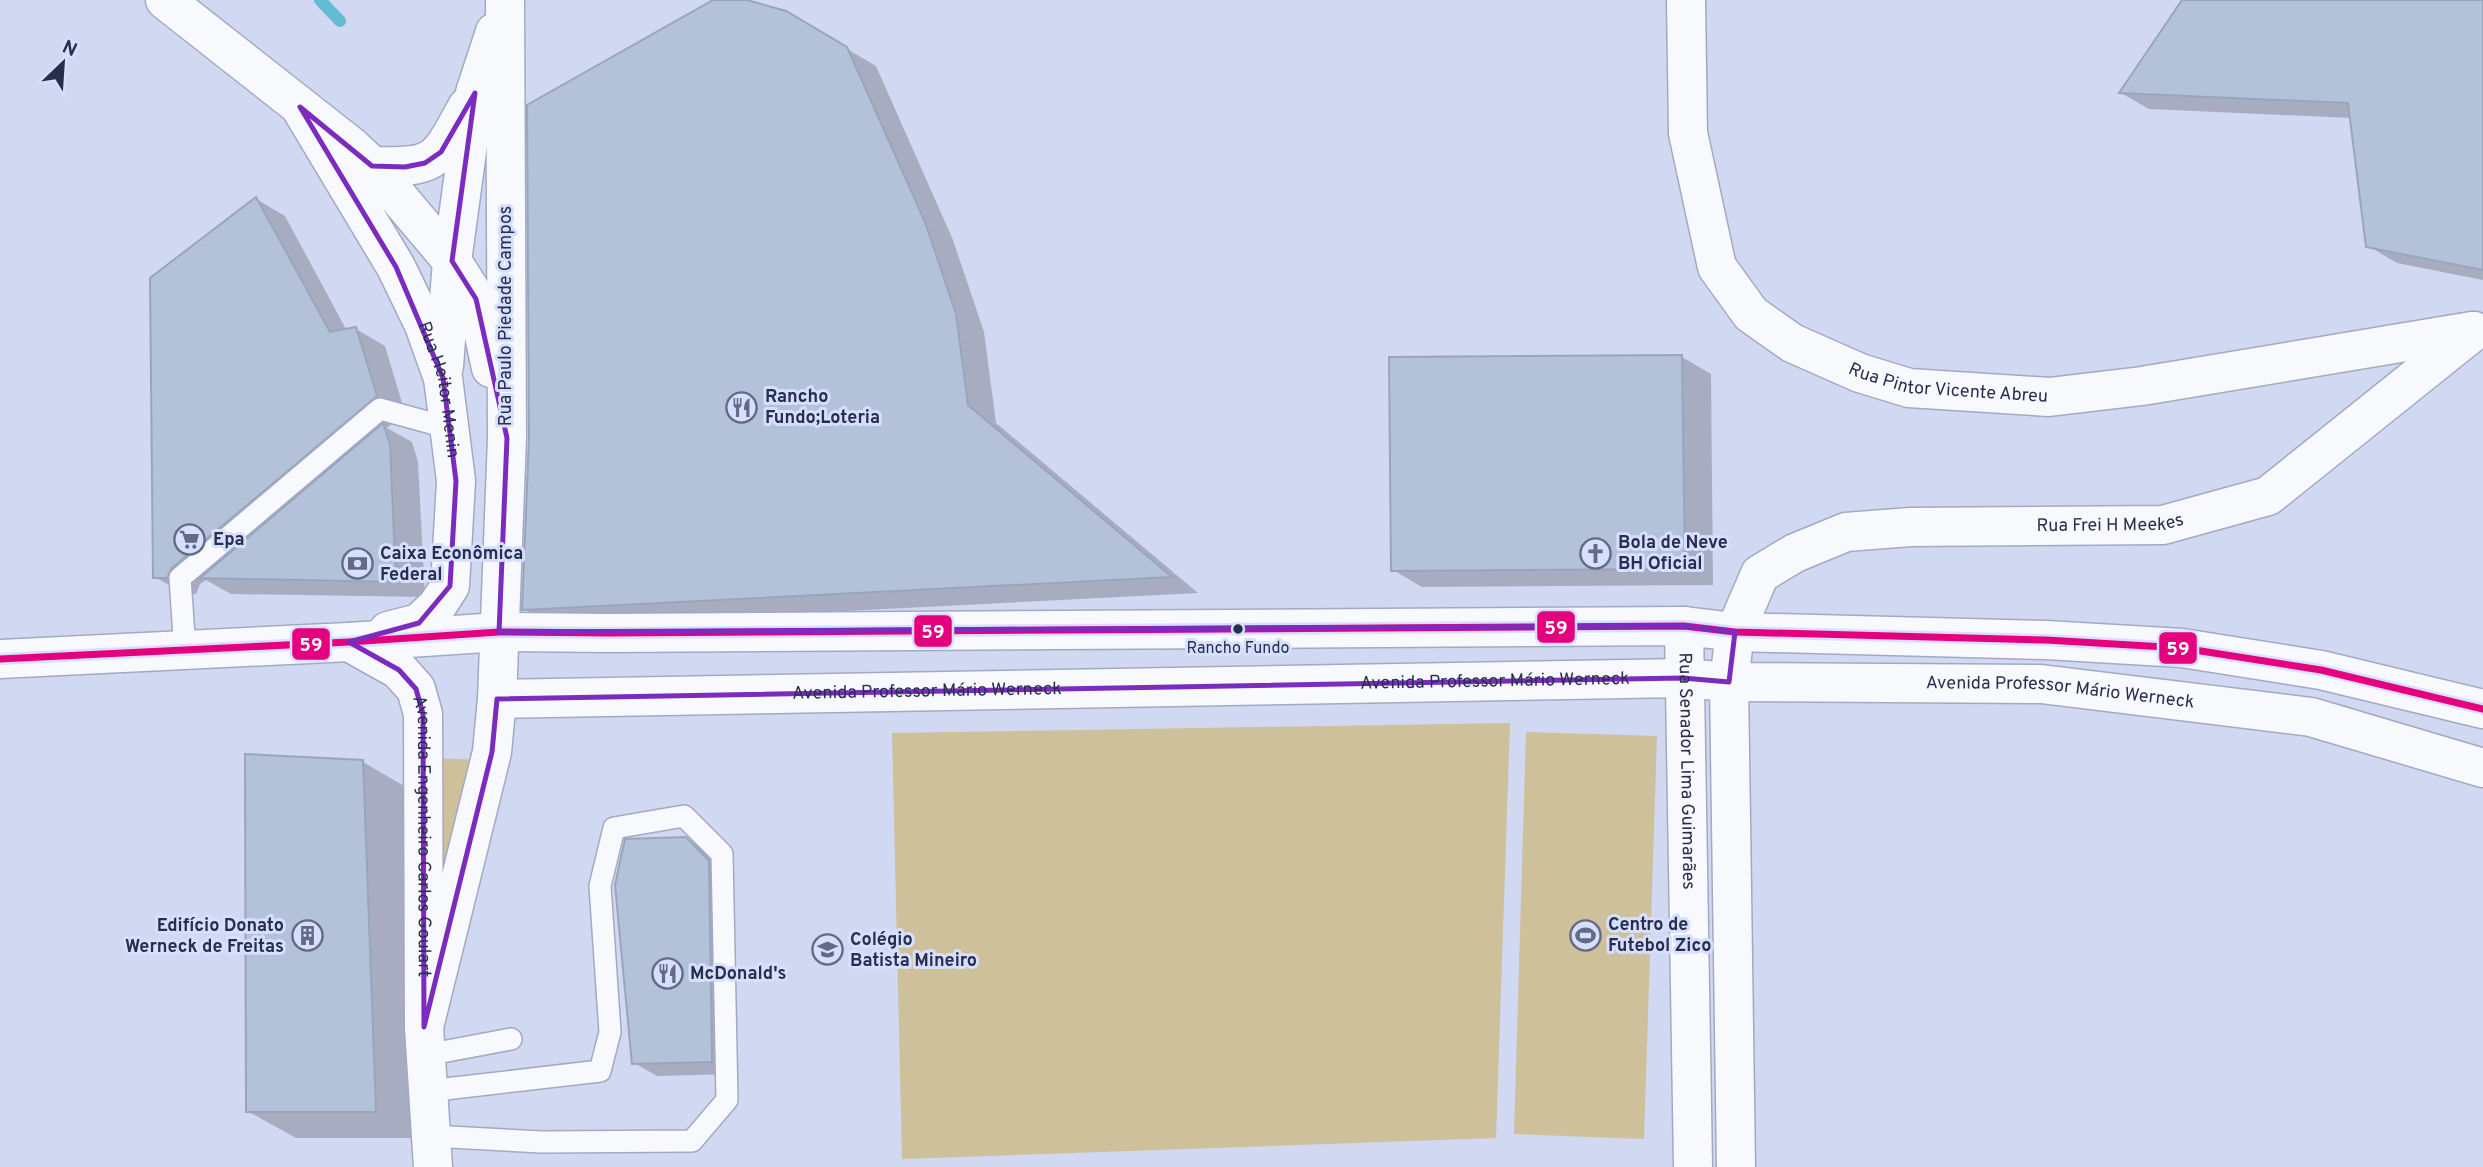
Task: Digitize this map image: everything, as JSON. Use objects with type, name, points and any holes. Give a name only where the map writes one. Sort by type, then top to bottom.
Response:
[{"type":"street","name":"Rua Heitor Menin","points":[[165,0],[352,147],[372,166],[452,261],[476,299],[507,438]]},
{"type":"street","name":"Rua Paulo Piedade Campos","points":[[443,379],[452,261],[475,93],[505,0],[507,438],[499,632]]},
{"type":"street","name":"Rua Pintor Vicente Abreu","points":[[1686,0],[1688,133],[1717,267],[1751,314],[1793,343],[1860,373],[1909,388],[2049,397],[2143,386],[2478,329]]},
{"type":"street","points":[[372,166],[405,167],[425,163],[433,158],[441,152],[475,93]]},
{"type":"street","name":"Rua Heitor Menin","points":[[300,107],[396,267],[424,325],[443,379],[456,481],[450,586],[437,606],[419,623],[349,642]]},
{"type":"street","name":"Rua Frei H Meekes","points":[[1735,632],[1760,574],[1795,553],[1846,532],[1910,527],[2163,525],[2268,496],[2478,329]]},
{"type":"street","points":[[0,659],[499,632],[608,634],[1684,626],[1735,632],[2046,640],[2182,648],[2321,670],[2483,709]]},
{"type":"street","name":"Rua Senador Lima Guimarães","points":[[1684,626],[1693,1167]]},
{"type":"street","name":"Avenida Engenheiro Carlos Goulart","points":[[426,1058],[492,752],[498,699],[499,632]]},
{"type":"street","points":[[1735,632],[1730,682],[1736,1167]]},
{"type":"street","name":"Avenida Engenheiro Carlos Goulart","points":[[349,642],[400,670],[416,689],[423,714],[426,1058],[432,1152]]},
{"type":"street","name":"Avenida Professor Mário Werneck","points":[[498,699],[1683,678],[1730,682],[2041,684],[2311,717],[2483,768]]},
{"type":"lane","points":[[185,651],[180,578],[222,542],[380,409],[449,428]]},
{"type":"lane","points":[[426,1058],[600,1071],[610,1032],[600,886],[614,828],[684,816],[722,854],[727,1100],[692,1141],[542,1142],[432,1152]]},
{"type":"lane","points":[[426,1058],[511,1039]]},
{"type":"highlighted area","points":[[475,93],[452,261],[476,299],[507,438],[499,632],[1684,626],[1735,632],[1729,682],[1683,678],[497,699],[492,752],[424,1027],[423,714],[416,689],[399,670],[349,642],[419,623],[450,586],[456,481],[443,378],[396,267],[300,107],[372,166],[405,167],[425,163],[441,152]]},
{"type":"shaded area","points":[[1510,723],[1496,1138],[902,1159],[892,733]]},
{"type":"shaded area","name":"Centro de Futebol Zico","points":[[1526,732],[1657,736],[1644,1139],[1514,1134]]},
{"type":"shaded area","points":[[428,758],[486,760],[445,898]]},
{"type":"building","points":[[713,0],[747,0],[786,11],[847,47],[925,222],[956,314],[968,405],[1172,577],[522,610],[529,439],[527,105]]},
{"type":"building","points":[[2182,0],[2483,0],[2483,270],[2366,247],[2348,103],[2119,93]]},
{"type":"building","points":[[256,197],[330,332],[356,327],[377,396],[172,568],[167,578],[153,578],[150,278]]},
{"type":"building","points":[[1682,355],[1685,569],[1391,571],[1389,357]]},
{"type":"building","points":[[383,423],[390,444],[396,582],[200,578]]},
{"type":"building","name":"Edifício Donato Werneck de Freitas","points":[[245,754],[363,760],[376,1112],[246,1112]]},
{"type":"building","name":"McDonald's","points":[[686,837],[709,861],[712,1062],[632,1064],[615,885],[625,839]]},
{"type":"waterway","points":[[320,0],[340,21]]},
{"type":"transit line","name":"59","points":[[0,659],[499,632],[1684,626],[1735,632],[2046,640],[2182,648],[2321,670],[2483,709]]},
{"type":"place","name":"Rancho Fundo;Loteria","points":[[742,407]]},
{"type":"place","name":"Epa","points":[[190,540]]},
{"type":"place","name":"Bola de Neve BH Oficial","points":[[1595,553]]},
{"type":"place","name":"Caixa Econômica Federal","points":[[357,564]]},
{"type":"place","name":"Rancho Fundo","points":[[1238,629]]},
{"type":"place","name":"Centro de Futebol Zico","points":[[1585,935]]},
{"type":"place","name":"Edifício Donato Werneck de Freitas","points":[[307,936]]},
{"type":"place","name":"Colégio Batista Mineiro","points":[[827,950]]},
{"type":"place","name":"McDonald's","points":[[667,974]]}]
